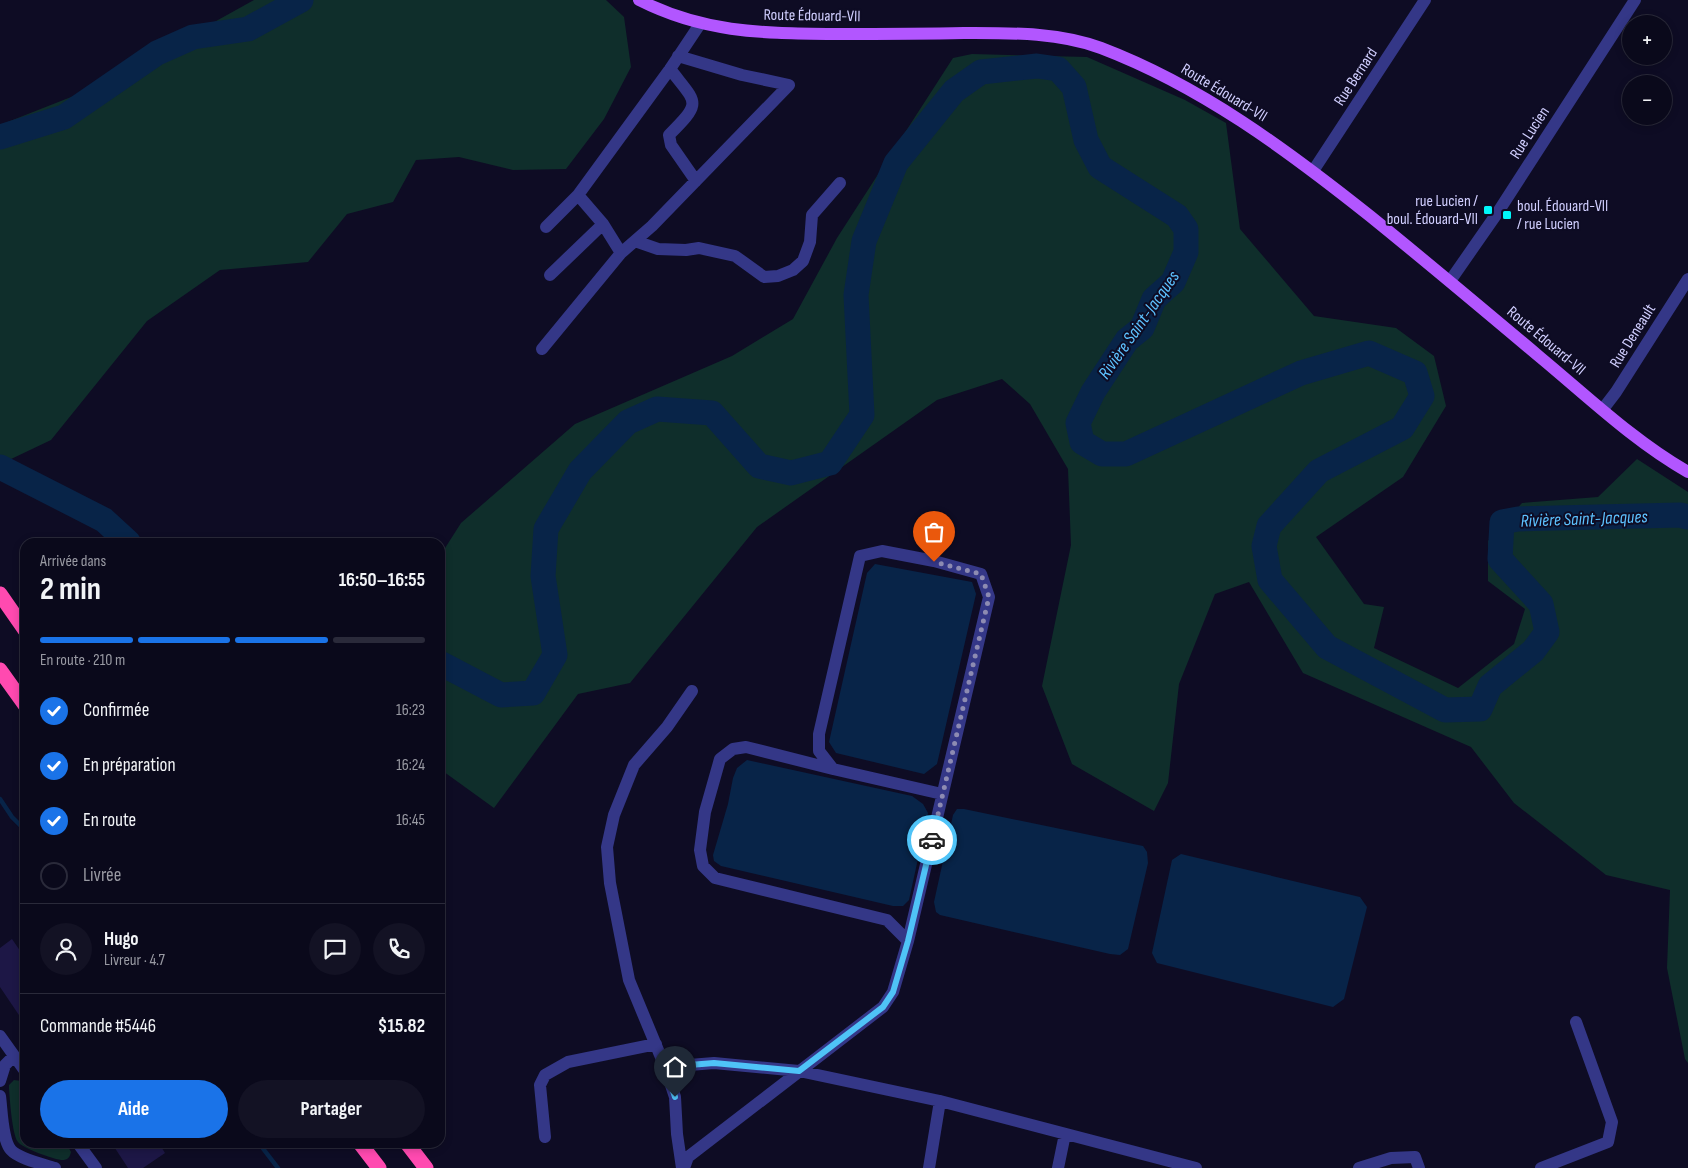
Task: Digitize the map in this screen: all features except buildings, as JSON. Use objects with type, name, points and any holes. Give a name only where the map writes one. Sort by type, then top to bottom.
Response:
[{"type":"highway","points":[[0,594],[20,623]]},
{"type":"highway","points":[[0,670],[20,698]]},
{"type":"highway","points":[[364,1148],[379,1168]]},
{"type":"highway","points":[[411,1148],[426,1168]]},
{"type":"main road","name":"Route Édouard-VII","points":[[639,0],[671,16],[700,24],[740,30],[774,33],[1011,33],[1046,35],[1077,41],[1116,54],[1178,84],[1254,128],[1313,171],[1450,281],[1648,446],[1688,472]]},
{"type":"street","name":"Rue Bernard","points":[[1313,171],[1425,0]]},
{"type":"street","name":"Rue Lucien","points":[[1450,281],[1498,212],[1635,0]]},
{"type":"street","points":[[546,227],[578,196],[670,69],[700,24]]},
{"type":"street","points":[[542,348],[622,253],[652,226],[789,85],[742,75],[678,56]]},
{"type":"street","points":[[670,69],[693,98],[693,108],[669,135],[671,145],[696,181]]},
{"type":"street","points":[[635,241],[658,249],[686,250],[700,248],[735,256],[764,277],[778,276],[792,270],[803,261],[810,242],[812,215],[840,183]]},
{"type":"street","points":[[578,196],[603,224],[622,253]]},
{"type":"street","points":[[550,274],[603,224]]},
{"type":"street","name":"Rue Deneault","points":[[1603,409],[1616,392],[1688,279]]},
{"type":"street","points":[[683,1168],[688,1157],[883,1007],[893,992],[908,941],[989,597],[981,574],[882,551],[860,556],[819,734],[819,751],[833,769]]},
{"type":"street","points":[[683,1168],[677,1134],[675,1097],[656,1044],[629,980],[610,883],[607,848],[614,815],[634,765],[667,727],[692,691]]},
{"type":"street","points":[[908,941],[887,920],[715,878],[703,866],[700,850],[704,812],[720,759],[733,749],[746,747],[942,794]]},
{"type":"street","points":[[1541,1168],[1608,1142],[1612,1122],[1576,1022]]},
{"type":"street","points":[[0,1036],[20,1064]]},
{"type":"street","points":[[545,1136],[540,1085],[545,1075],[568,1062],[656,1044]]},
{"type":"street","points":[[0,1081],[5,1065],[14,1056]]},
{"type":"street","points":[[665,1067],[714,1063],[799,1071],[940,1101],[1182,1166],[1196,1168]]},
{"type":"street","points":[[0,1096],[6,1139],[11,1150],[24,1157],[55,1168]]},
{"type":"street","points":[[929,1168],[940,1101]]},
{"type":"street","points":[[1058,1168],[1065,1134]]},
{"type":"street","points":[[81,1148],[96,1168]]},
{"type":"street","points":[[1359,1168],[1391,1158],[1415,1156],[1419,1168]]},
{"type":"green space","points":[[254,0],[606,0],[624,17],[631,67],[604,119],[566,169],[513,170],[459,157],[416,160],[393,202],[347,214],[308,262],[220,270],[147,321],[51,440],[9,460],[0,456],[0,125],[99,86]]},
{"type":"green space","points":[[972,54],[1087,57],[1185,100],[1226,123],[1240,229],[1314,316],[1396,328],[1434,356],[1446,406],[1403,477],[1316,537],[1364,604],[1384,607],[1374,648],[1458,688],[1514,644],[1525,609],[1488,581],[1488,541],[1522,503],[1598,497],[1637,459],[1688,492],[1688,1063],[1685,1059],[1667,968],[1670,890],[1606,875],[1514,803],[1471,747],[1303,673],[1249,582],[1215,594],[1179,684],[1168,783],[1154,811],[1072,764],[1042,686],[1071,545],[1068,469],[1030,404],[1002,379],[937,400],[757,527],[630,683],[578,694],[494,808],[445,773],[445,548],[461,523],[575,424],[732,356],[793,319],[837,238],[953,58]]},
{"type":"green space","points":[[14,1080],[20,1081],[20,1144],[16,1138],[13,1125],[9,1085]]},
{"type":"green space","points":[[28,1148],[69,1148],[71,1152],[67,1159],[60,1160]]},
{"type":"water","points":[[875,564],[972,582],[976,594],[937,764],[924,774],[836,753],[829,742],[867,573]]},
{"type":"water","points":[[747,760],[912,796],[923,804],[928,813],[909,900],[903,906],[893,906],[721,866],[714,861],[713,855],[728,804],[733,778],[737,768]]},
{"type":"water","points":[[957,809],[1143,846],[1147,852],[1148,863],[1128,949],[1120,955],[1110,954],[940,915],[936,912],[934,902],[953,815]]},
{"type":"water","points":[[1181,854],[1360,897],[1367,907],[1344,999],[1333,1007],[1157,963],[1152,953],[1172,860]]},
{"type":"waterway","name":"Rivière Saint-Jacques","points":[[0,137],[64,117],[157,53],[193,37],[248,29],[301,0]]},
{"type":"waterway","name":"Rivière Saint-Jacques","points":[[445,666],[501,695],[533,693],[555,655],[543,576],[546,529],[580,471],[628,422],[657,409],[712,413],[759,466],[791,473],[830,463],[862,415],[856,295],[864,241],[896,163],[954,91],[981,72],[1037,66],[1058,69],[1074,87],[1086,140],[1100,167],[1177,216],[1186,229],[1186,252],[1173,282],[1154,299],[1142,328],[1127,340],[1093,392],[1078,423],[1082,442],[1102,454],[1126,454],[1301,373],[1369,353],[1415,373],[1422,396],[1402,428],[1319,471],[1269,526],[1264,546],[1270,580],[1327,647],[1445,710],[1480,709],[1490,686],[1533,651],[1547,632],[1541,604],[1500,559],[1502,522],[1518,519],[1680,515],[1688,517]]},
{"type":"waterway","name":"Rivière Saint-Jacques","points":[[0,467],[104,520],[124,538]]},
{"type":"waterway","points":[[0,799],[20,825]]},
{"type":"waterway","points":[[263,1148],[278,1168]]},
{"type":"way so far","points":[[932,840],[989,597],[981,574],[934,562]]},
{"type":"place","name":"rue Lucien / boul. Édouard-VII","points":[[1488,210]]},
{"type":"place","name":"boul. Édouard-VII / rue Lucien","points":[[1507,215]]},
{"type":"route","points":[[675,1097],[665,1067],[714,1063],[799,1071],[883,1007],[893,992],[908,941],[932,840]]}]
